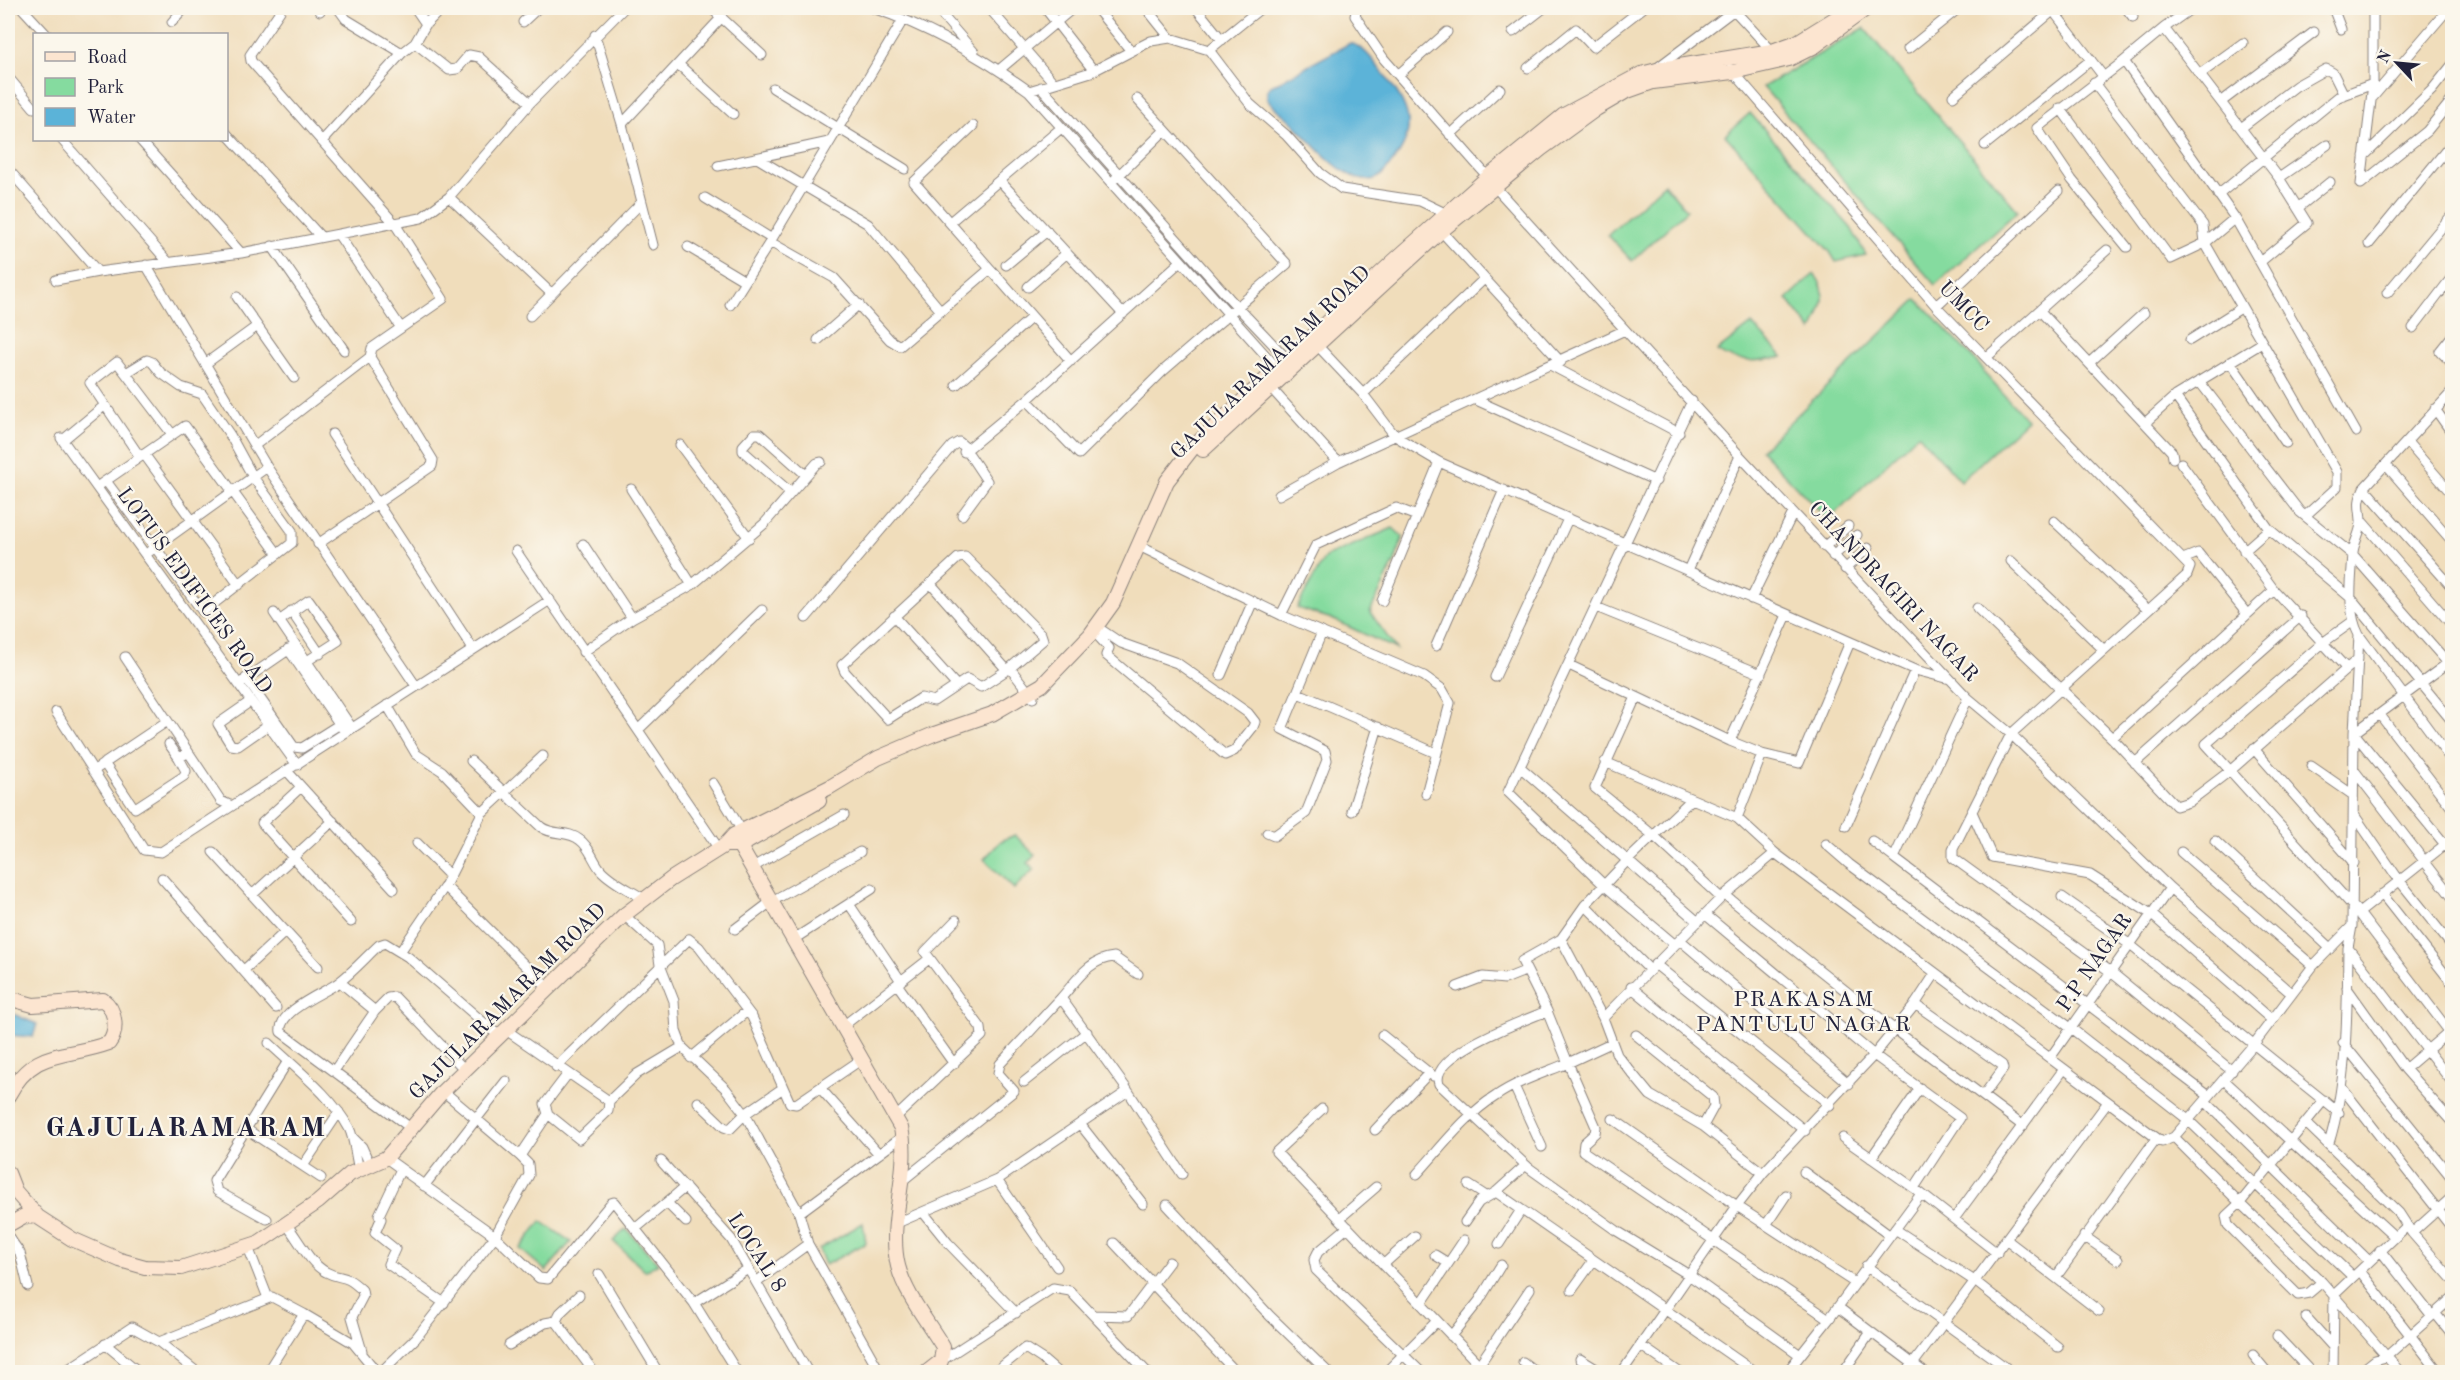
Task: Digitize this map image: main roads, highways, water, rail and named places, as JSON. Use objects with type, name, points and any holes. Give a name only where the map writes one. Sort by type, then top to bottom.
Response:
[{"type":"main road","name":"GAJULARAMARAM ROAD","points":[[1031,696],[1090,635],[1113,603],[1159,513],[1179,480],[1205,448],[1564,115],[1623,82],[1654,70],[1772,51],[1805,38],[1852,8]]},
{"type":"main road","name":"GAJULARAMARAM ROAD","points":[[8,1173],[15,1191],[38,1217],[98,1252],[145,1267],[195,1266],[248,1247],[287,1225],[365,1167],[386,1158],[443,1090],[624,915],[644,899],[728,843],[901,756],[997,719],[1080,660],[1106,638],[1142,548],[1156,504],[1175,469],[1210,430],[1447,214],[1625,92],[1676,77],[1733,72],[1789,59],[1815,46],[1867,8]]},
{"type":"main road","points":[[728,843],[753,867],[896,1117],[903,1136],[902,1181],[897,1223],[898,1267],[943,1347],[941,1361],[929,1372]]},
{"type":"main road","points":[[8,998],[33,1005],[103,1000],[111,1010],[115,1030],[109,1043],[37,1061],[24,1072],[8,1096]]},
{"type":"main road","points":[[8,1225],[24,1216],[38,1217]]},
{"type":"water","points":[[1350,43],[1365,51],[1376,64],[1399,95],[1408,116],[1406,138],[1401,149],[1385,171],[1372,180],[1359,179],[1338,167],[1267,98],[1267,90],[1271,86]]},
{"type":"water","points":[[8,1012],[37,1024],[33,1037],[8,1035]]},
{"type":"district","name":"PRAKASAM PANTULU NAGAR","points":[[1804,1012]]},
{"type":"district","name":"GAJULARAMARAM","points":[[186,1128]]}]
